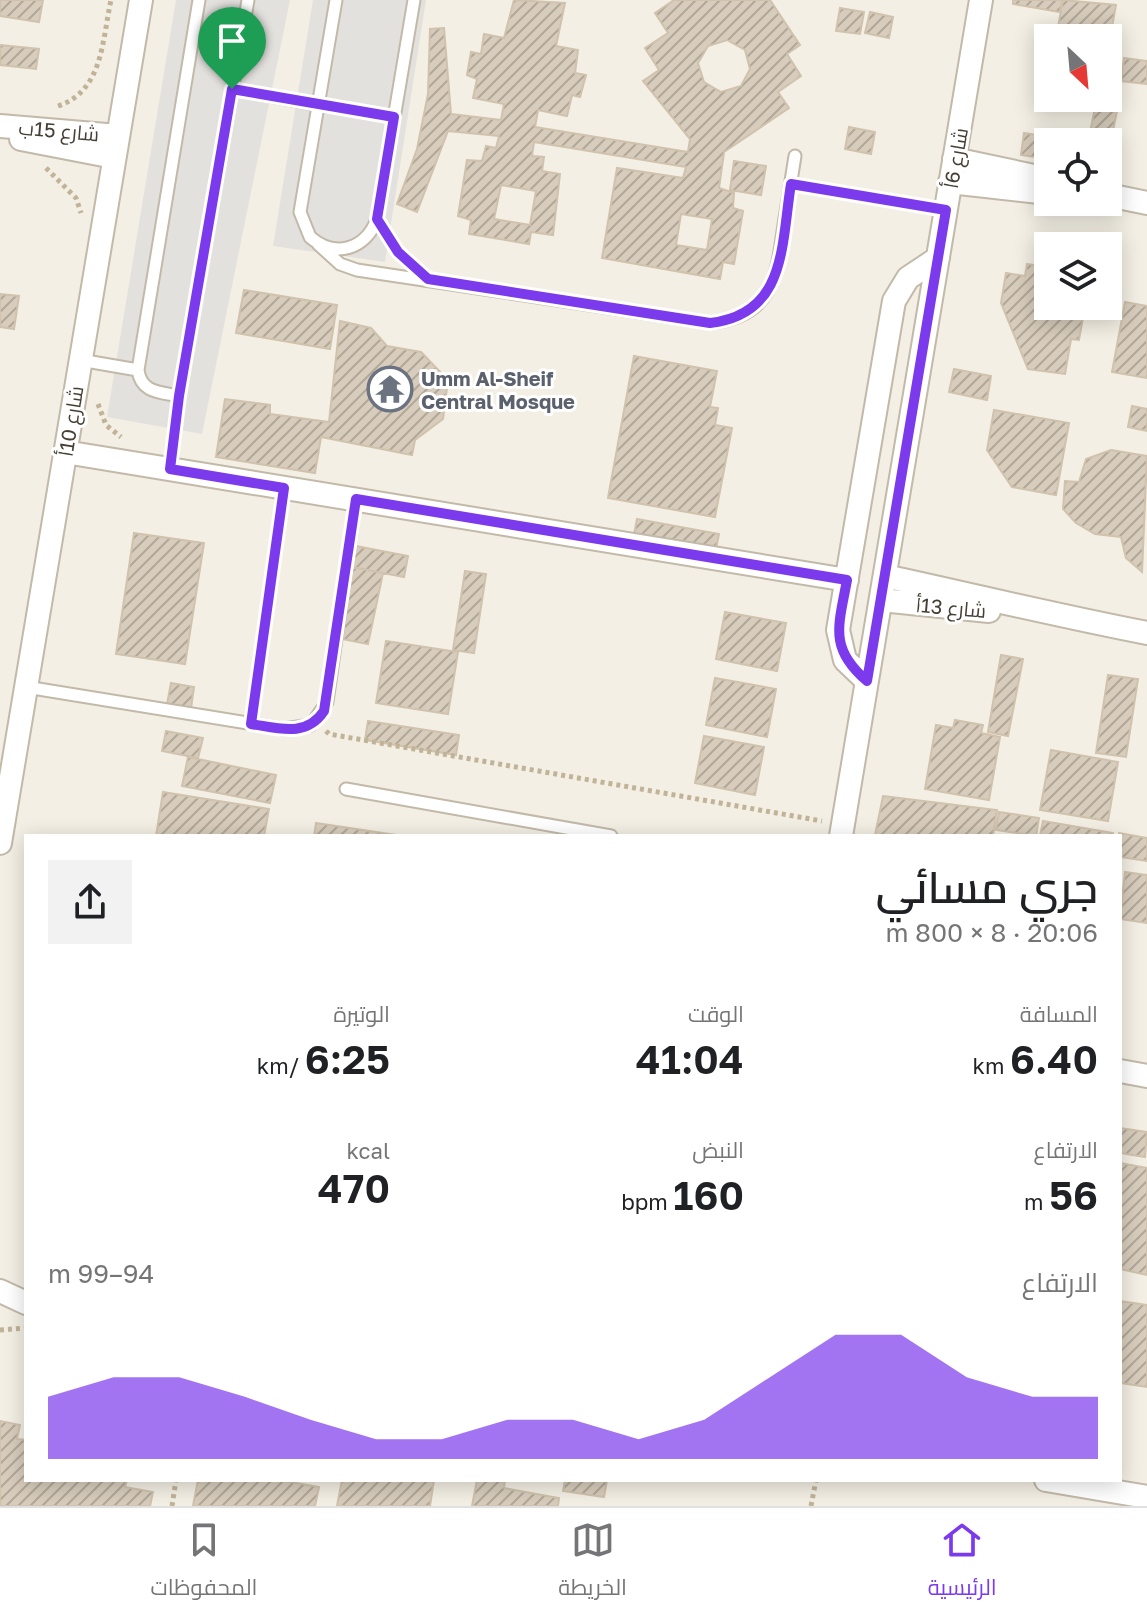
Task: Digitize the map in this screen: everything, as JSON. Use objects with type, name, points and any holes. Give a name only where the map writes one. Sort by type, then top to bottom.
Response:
[{"type":"street","name":"شارع 10أ","points":[[0,843],[141,0]]},
{"type":"street","name":"شارع 6أ","points":[[842,830],[981,0]]},
{"type":"street","name":"شارع 15ب","points":[[0,126],[116,146]]},
{"type":"street","name":"شارع 15ب","points":[[0,134],[116,146]]},
{"type":"street","points":[[952,170],[1034,178]]},
{"type":"street","points":[[952,170],[1034,190]]},
{"type":"street","points":[[1122,198],[1147,203]]},
{"type":"street","points":[[867,681],[845,660],[838,641],[847,580],[894,301],[908,278],[938,258]]},
{"type":"street","points":[[65,452],[847,580]]},
{"type":"street","name":"شارع 13أ","points":[[885,576],[992,599],[1022,609],[1147,633]]},
{"type":"street","name":"شارع 13أ","points":[[881,600],[989,611],[1022,609]]},
{"type":"street","points":[[1122,1071],[1147,1076]]},
{"type":"street","points":[[0,1291],[24,1302]]},
{"type":"street","points":[[0,1309],[24,1309]]},
{"type":"street","points":[[1058,1482],[1147,1497]]},
{"type":"lane","points":[[179,396],[147,389],[140,381],[138,370],[199,0]]},
{"type":"lane","points":[[170,469],[179,396],[248,0]]},
{"type":"lane","points":[[336,0],[300,212],[305,230],[348,268],[710,323],[725,321],[752,309],[776,278],[795,156]]},
{"type":"lane","points":[[318,244],[338,250],[349,248],[367,237],[377,219],[414,0]]},
{"type":"lane","points":[[232,89],[318,105]]},
{"type":"lane","points":[[791,184],[946,210]]},
{"type":"lane","points":[[377,219],[398,252],[428,279]]},
{"type":"lane","points":[[80,360],[138,370]]},
{"type":"lane","points":[[251,724],[284,488]]},
{"type":"lane","points":[[26,687],[293,730],[318,719],[327,702],[356,499]]},
{"type":"lane","points":[[346,789],[600,834]]},
{"type":"path","points":[[52,108],[77,100],[95,75],[111,0]]},
{"type":"path","points":[[318,105],[394,117]]},
{"type":"path","points":[[104,364],[98,405],[106,425],[133,441]]},
{"type":"path","points":[[318,719],[329,734],[842,830]]},
{"type":"path","points":[[0,1330],[24,1328]]},
{"type":"path","points":[[172,1506],[176,1482]]},
{"type":"path","points":[[811,1506],[816,1482]]},
{"type":"shaded area","points":[[176,0],[290,0],[202,434],[107,417]]},
{"type":"shaded area","points":[[313,0],[426,0],[385,262],[273,246]]},
{"type":"building","points":[[0,0],[43,0],[39,22],[0,16]]},
{"type":"building","points":[[514,0],[565,3],[556,46],[578,50],[575,73],[586,75],[580,97],[572,95],[567,116],[538,110],[535,127],[688,152],[690,139],[643,81],[659,70],[645,48],[668,33],[655,13],[674,0],[770,0],[800,45],[787,54],[801,76],[778,92],[789,108],[724,152],[719,188],[734,193],[733,208],[743,211],[734,264],[723,262],[720,279],[602,258],[617,168],[683,178],[686,167],[534,142],[532,156],[544,157],[542,171],[560,174],[553,235],[531,232],[529,244],[469,234],[471,220],[458,216],[467,160],[482,161],[486,146],[496,148],[499,136],[448,131],[417,212],[397,204],[417,149],[428,94],[430,29],[444,28],[451,114],[501,120],[504,104],[473,98],[477,79],[467,75],[471,52],[481,54],[484,34],[504,38]],"holes":[[[727,40],[745,50],[750,69],[741,86],[721,92],[704,82],[698,63],[708,46]],[[501,185],[536,191],[530,225],[494,219]],[[681,214],[712,219],[707,250],[676,245]]]},
{"type":"building","points":[[1013,0],[1062,0],[1060,12],[1013,4]]},
{"type":"building","points":[[1063,0],[1116,5],[1113,24],[1059,24]]},
{"type":"building","points":[[840,8],[864,12],[860,34],[836,31]]},
{"type":"building","points":[[870,12],[893,17],[889,38],[865,33]]},
{"type":"building","points":[[0,45],[39,49],[36,69],[0,65]]},
{"type":"building","points":[[1124,58],[1147,61],[1147,84],[1122,81]]},
{"type":"building","points":[[1094,112],[1117,112],[1114,128],[1091,128]]},
{"type":"building","points":[[849,127],[875,132],[871,154],[845,149]]},
{"type":"building","points":[[1024,133],[1034,135],[1034,157],[1021,155]]},
{"type":"building","points":[[734,161],[766,166],[761,195],[730,190]]},
{"type":"building","points":[[1027,264],[1034,265],[1034,320],[1083,320],[1079,340],[1071,339],[1065,374],[1028,369],[1001,303],[1006,273],[1025,276]]},
{"type":"building","points":[[244,290],[337,305],[330,349],[236,333]]},
{"type":"building","points":[[0,294],[19,296],[14,329],[0,327]]},
{"type":"building","points":[[1125,302],[1147,306],[1147,378],[1112,372]]},
{"type":"building","name":"Umm Al-Sheif Central Mosque","points":[[340,321],[371,328],[387,346],[421,352],[448,380],[443,419],[415,440],[412,455],[321,437],[315,473],[216,457],[225,399],[270,405],[270,414],[329,422]]},
{"type":"building","points":[[634,356],[717,371],[710,407],[718,408],[715,425],[732,428],[715,517],[608,498]]},
{"type":"building","points":[[954,369],[991,376],[987,400],[949,392]]},
{"type":"building","points":[[1132,406],[1147,409],[1147,431],[1128,427]]},
{"type":"building","points":[[994,410],[1069,423],[1056,495],[1012,487],[987,450]]},
{"type":"building","points":[[1111,450],[1147,456],[1142,572],[1126,558],[1121,537],[1095,534],[1076,523],[1063,509],[1065,481],[1079,482],[1086,459]]},
{"type":"building","points":[[637,519],[719,534],[715,554],[633,540]]},
{"type":"building","points":[[134,533],[204,543],[185,664],[116,654]]},
{"type":"building","points":[[356,546],[408,556],[404,577],[352,567]]},
{"type":"building","points":[[352,567],[383,573],[368,644],[337,638]]},
{"type":"building","points":[[465,571],[486,574],[474,653],[453,650]]},
{"type":"building","points":[[725,612],[786,623],[777,671],[716,659]]},
{"type":"building","points":[[386,641],[458,652],[448,714],[376,703]]},
{"type":"building","points":[[1001,655],[1023,659],[1008,736],[988,732]]},
{"type":"building","points":[[1108,675],[1138,679],[1126,757],[1096,753]]},
{"type":"building","points":[[715,678],[776,689],[767,737],[706,725]]},
{"type":"building","points":[[171,683],[194,687],[191,708],[167,704]]},
{"type":"building","points":[[955,720],[983,725],[981,733],[1000,737],[989,800],[925,789],[936,725],[953,728]]},
{"type":"building","points":[[368,721],[459,735],[456,755],[365,740]]},
{"type":"building","points":[[166,731],[203,738],[198,758],[162,751]]},
{"type":"building","points":[[704,736],[764,747],[755,795],[695,783]]},
{"type":"building","points":[[1051,750],[1118,762],[1108,821],[1040,810]]},
{"type":"building","points":[[188,757],[276,775],[270,803],[182,786]]},
{"type":"building","points":[[163,792],[269,809],[264,834],[156,834]]},
{"type":"building","points":[[883,796],[997,810],[993,834],[875,834]]},
{"type":"building","points":[[999,812],[1039,818],[1036,834],[996,830]]},
{"type":"building","points":[[1043,821],[1113,833],[1113,834],[1040,834]]},
{"type":"building","points":[[316,823],[390,834],[314,834]]},
{"type":"building","points":[[1119,833],[1147,838],[1147,861],[1122,857],[1122,834]]},
{"type":"building","points":[[1125,872],[1147,875],[1147,923],[1122,919]]},
{"type":"building","points":[[1122,1128],[1147,1132],[1145,1157],[1122,1153]]},
{"type":"building","points":[[1122,1163],[1147,1168],[1147,1275],[1122,1269]]},
{"type":"building","points":[[1122,1301],[1147,1305],[1147,1387],[1122,1383]]},
{"type":"building","points":[[0,1421],[20,1425],[17,1439],[24,1440],[24,1482],[126,1482],[125,1487],[153,1492],[150,1506],[0,1506]]},
{"type":"building","points":[[198,1482],[290,1482],[319,1487],[315,1506],[193,1506]]},
{"type":"building","points":[[342,1482],[434,1482],[430,1506],[337,1506]]},
{"type":"building","points":[[477,1482],[505,1482],[504,1488],[559,1498],[558,1506],[472,1506]]},
{"type":"building","points":[[565,1482],[607,1482],[604,1497],[563,1491]]},
{"type":"place","name":"Umm Al-Sheif Central Mosque","points":[[390,389]]},
{"type":"route","points":[[232,89],[394,117],[377,219],[398,252],[428,279],[710,323],[725,321],[752,309],[770,289],[776,278],[791,184],[946,210],[867,681],[845,660],[838,641],[847,580],[356,499],[324,711],[303,729],[251,724],[284,488],[170,469],[179,396],[232,89]]}]
